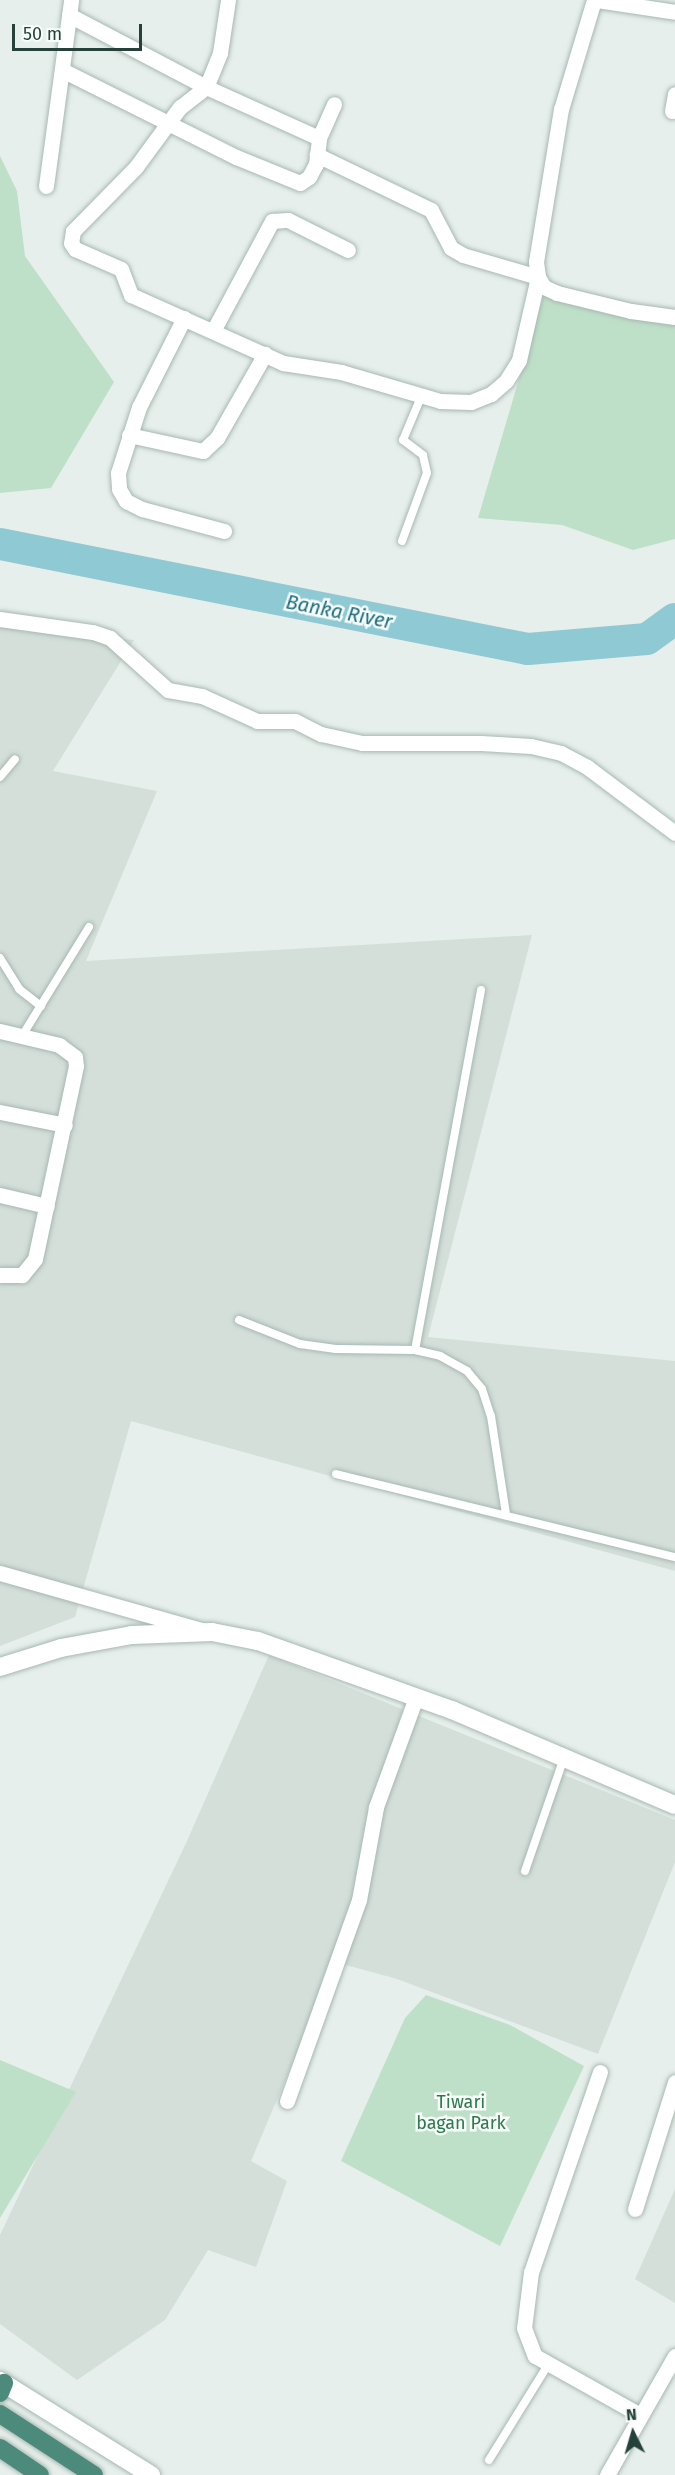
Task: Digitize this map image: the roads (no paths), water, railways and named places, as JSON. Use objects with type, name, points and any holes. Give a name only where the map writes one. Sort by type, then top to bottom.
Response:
[{"type":"highway","points":[[0,2414],[94,2475]]},
{"type":"highway","points":[[0,2448],[40,2475]]},
{"type":"street","points":[[228,0],[220,53],[206,87],[169,121],[136,167],[73,231],[70,243],[75,249],[122,269],[131,295],[265,354],[303,368],[341,372],[421,398],[471,402],[491,394],[506,381],[519,360],[538,277],[536,262],[561,109],[595,0],[675,12]]},
{"type":"street","points":[[46,186],[70,8],[206,87],[319,138]]},
{"type":"street","points":[[62,70],[286,180],[300,183],[309,177],[318,155],[319,138],[333,105]]},
{"type":"street","points":[[672,111],[675,94]]},
{"type":"street","points":[[318,155],[431,210],[451,248],[463,255],[538,277],[544,287],[557,293],[631,311],[675,317]]},
{"type":"street","points":[[213,331],[272,221],[288,220],[348,250]]},
{"type":"street","points":[[184,318],[154,373],[129,435],[118,473],[119,489],[126,501],[142,510],[224,531]]},
{"type":"street","points":[[129,435],[203,451],[217,438],[265,354]]},
{"type":"street","points":[[0,619],[93,632],[110,638],[168,690],[202,696],[257,721],[296,721],[321,734],[362,743],[481,743],[531,746],[561,753],[587,767],[675,833]]},
{"type":"street","points":[[0,1032],[59,1045],[75,1057],[65,1125],[30,1269],[22,1275],[0,1275]]},
{"type":"street","points":[[0,1112],[65,1125]]},
{"type":"street","points":[[0,1195],[47,1206]]},
{"type":"street","points":[[0,1573],[212,1632],[258,1641],[416,1697],[675,1805]]},
{"type":"street","points":[[0,1667],[61,1648],[132,1635],[212,1632]]},
{"type":"street","points":[[287,2101],[359,1900],[376,1807],[416,1697]]},
{"type":"street","points":[[600,2072],[531,2272],[524,2328],[528,2345],[548,2365],[640,2415]]},
{"type":"street","points":[[635,2209],[675,2082]]},
{"type":"street","points":[[607,2475],[675,2356]]},
{"type":"street","points":[[1,2386],[151,2475]]},
{"type":"lane","points":[[402,542],[427,473],[423,455],[404,440],[421,398]]},
{"type":"lane","points":[[0,777],[15,759]]},
{"type":"lane","points":[[22,1036],[89,927]]},
{"type":"lane","points":[[0,958],[19,989],[41,1006]]},
{"type":"lane","points":[[414,1350],[482,990]]},
{"type":"lane","points":[[239,1320],[300,1344],[336,1349],[414,1350],[440,1356],[467,1371],[482,1389],[491,1416],[506,1514]]},
{"type":"lane","points":[[336,1474],[675,1557]]},
{"type":"lane","points":[[525,1871],[564,1758]]},
{"type":"lane","points":[[489,2460],[548,2365]]},
{"type":"waterway","name":"Banka River","points":[[0,544],[528,649],[647,639],[675,619]]},
{"type":"park label","name":"Tiwari bagan Park","points":[[461,2113]]}]
